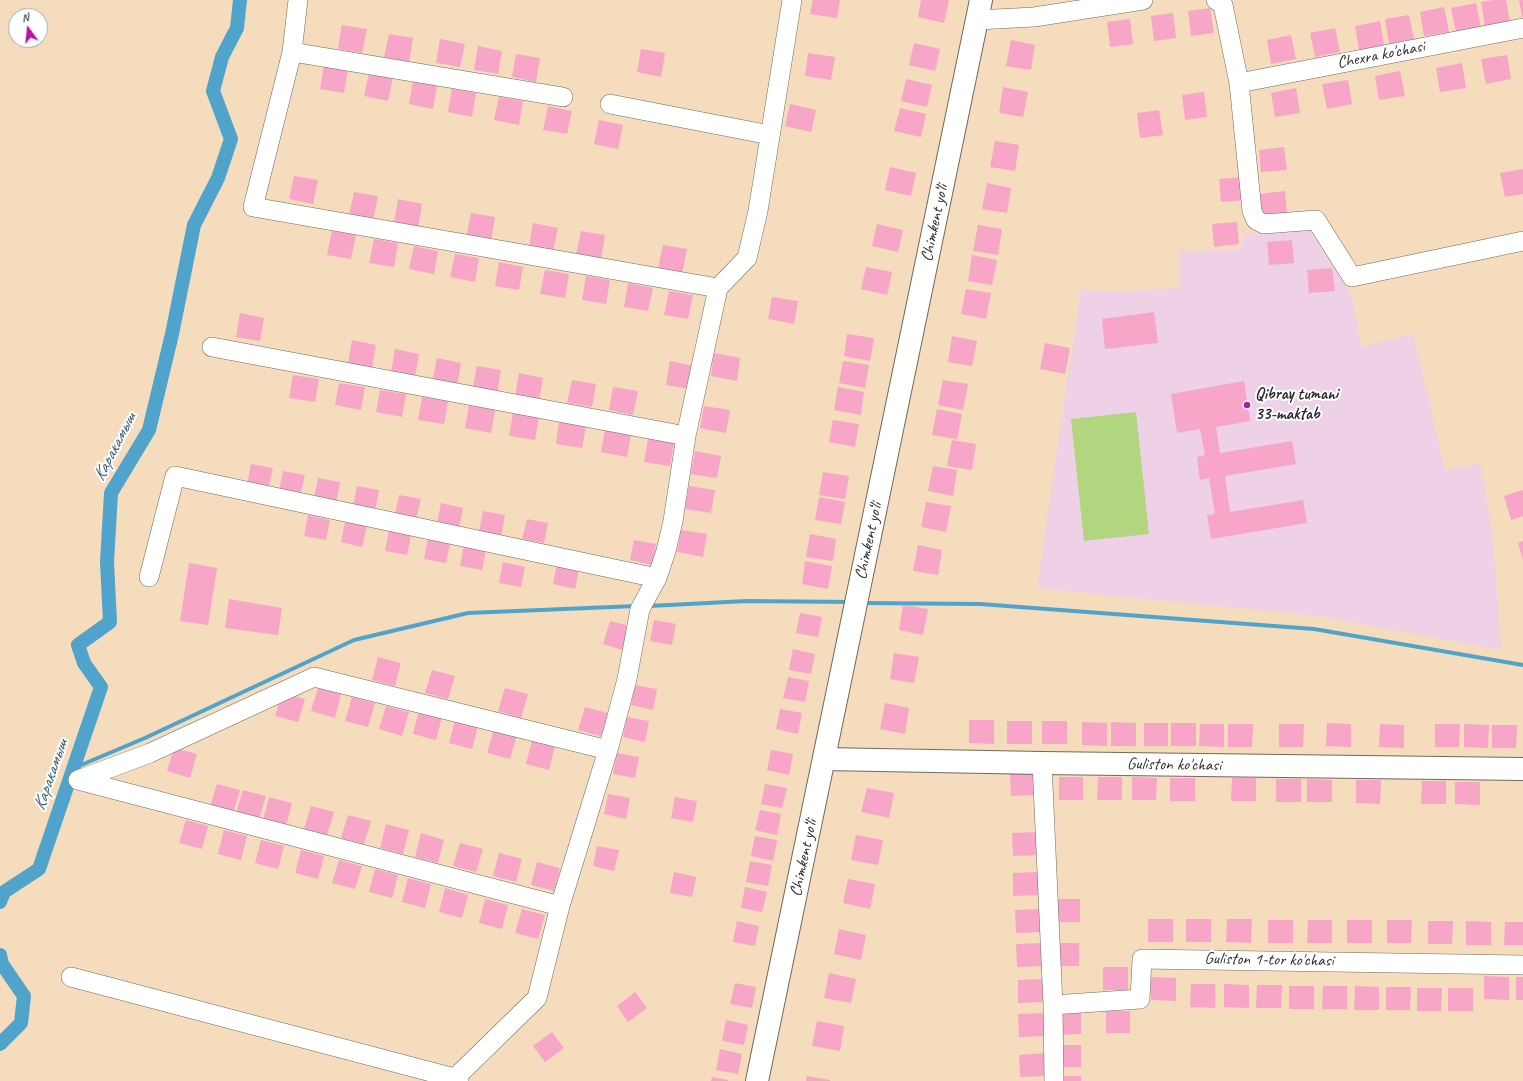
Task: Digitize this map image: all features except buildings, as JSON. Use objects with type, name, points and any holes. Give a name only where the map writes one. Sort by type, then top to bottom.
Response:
[{"type":"main road","name":"Chimkent yo‘li","points":[[757,1081],[979,10]]},
{"type":"main road","name":"Guliston ko'chasi","points":[[824,759],[1042,764],[1523,769]]},
{"type":"street","points":[[298,0],[292,52],[253,207],[718,288]]},
{"type":"street","points":[[71,977],[455,1080],[537,998],[560,906],[608,750],[627,679],[640,610],[657,578],[666,552],[673,521],[686,436],[718,288],[747,258],[758,211],[792,0]]},
{"type":"street","points":[[979,10],[1034,17],[1143,0]]},
{"type":"street","points":[[1216,0],[1223,5],[1239,83],[1252,211],[1256,220],[1264,224],[1316,220],[1352,277],[1523,241]]},
{"type":"street","name":"Chexra ko'chasi","points":[[1239,83],[1523,28]]},
{"type":"street","points":[[292,52],[563,97]]},
{"type":"street","points":[[610,104],[770,135]]},
{"type":"street","points":[[212,347],[686,436]]},
{"type":"street","points":[[150,577],[175,476],[657,578]]},
{"type":"street","points":[[560,906],[78,780],[150,753],[314,676],[608,750]]},
{"type":"street","points":[[1042,764],[1053,1005],[1054,1081]]},
{"type":"street","name":"Guliston 1-tor ko'chasi","points":[[1053,1005],[1140,999],[1142,959],[1523,965]]},
{"type":"shaded area","name":"Qibray tumani 33-maktab","points":[[1309,230],[1352,296],[1361,347],[1413,334],[1445,470],[1480,464],[1493,536],[1501,650],[1318,616],[1037,588],[1081,289],[1113,292],[1180,288],[1180,251],[1240,250],[1244,234]]},
{"type":"green space","points":[[1136,412],[1149,534],[1084,541],[1071,419]]},
{"type":"waterway","name":"Каракамыш","points":[[0,902],[4,892],[39,869],[101,687],[84,663],[78,645],[110,622],[107,562],[111,493],[149,430],[172,334],[194,225],[218,178],[231,139],[213,91],[222,57],[237,28],[240,0]]},
{"type":"waterway","points":[[649,606],[747,601],[850,602]]},
{"type":"waterway","points":[[863,603],[980,604],[1314,629],[1523,665]]},
{"type":"waterway","points":[[74,768],[145,738],[354,640],[468,613],[636,606]]},
{"type":"waterway","name":"Каракамыш","points":[[0,955],[2,964],[24,996],[21,1023],[0,1044]]},
{"type":"place","name":"Qibray tumani 33-maktab","points":[[1247,405]]}]
